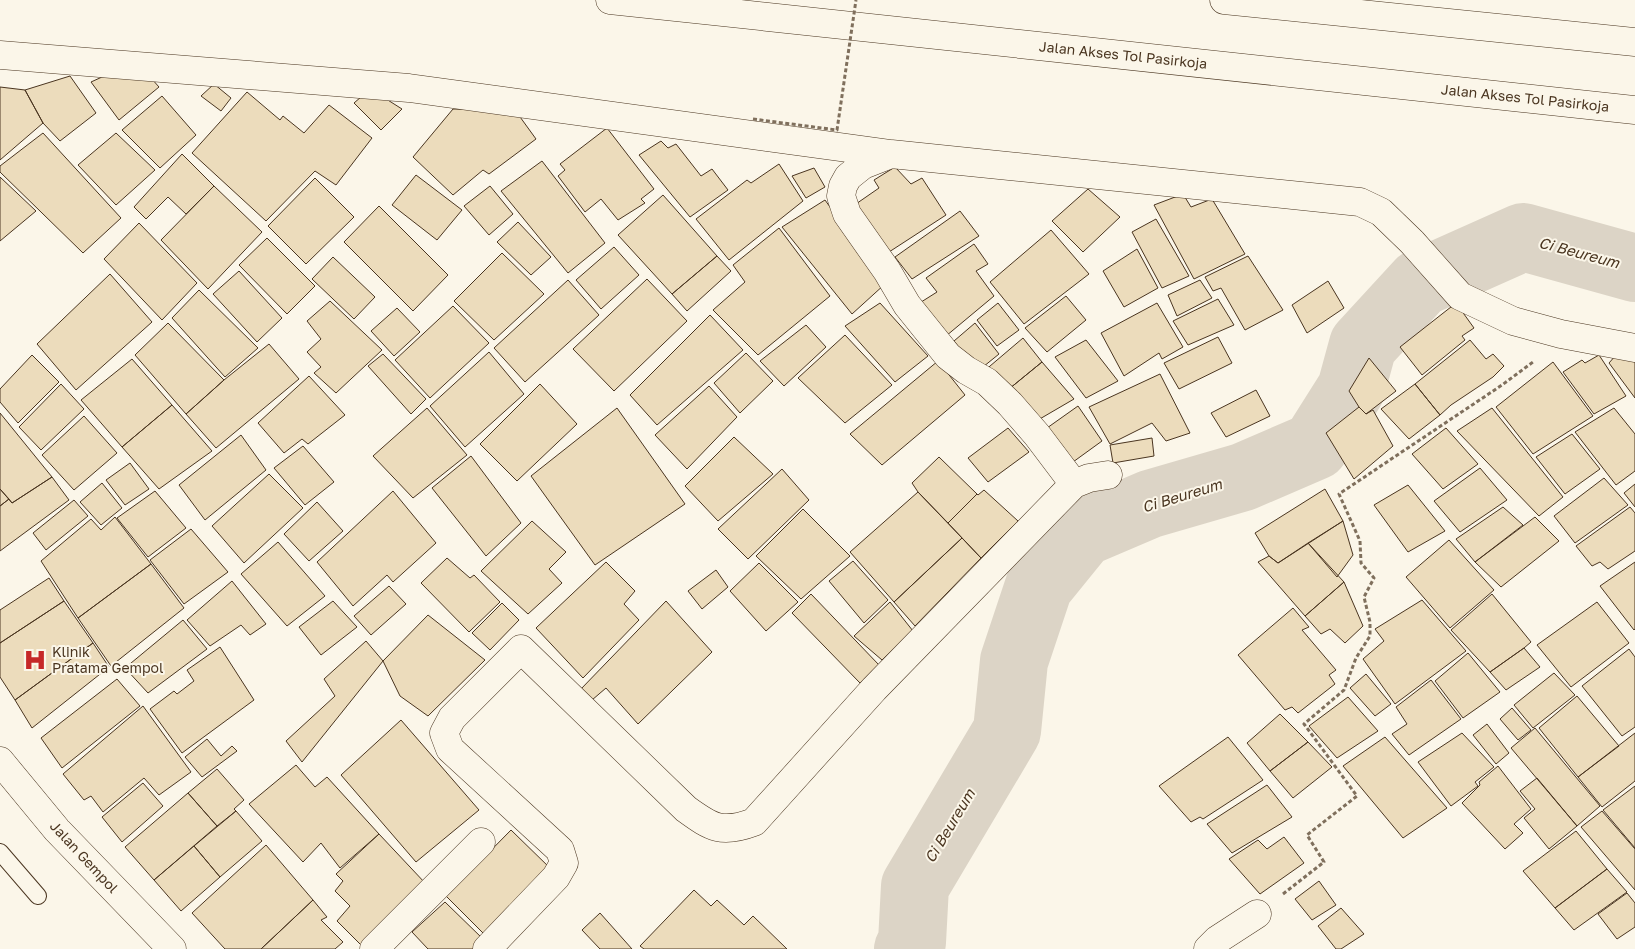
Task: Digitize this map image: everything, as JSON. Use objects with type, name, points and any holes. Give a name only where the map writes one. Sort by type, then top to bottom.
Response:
[{"type":"main road","name":"Jalan Akses Tol Pasirkoja","points":[[610,0],[1635,110]]},
{"type":"main road","points":[[1224,0],[1635,42]]},
{"type":"main road","points":[[0,55],[409,88],[890,154],[1360,202],[1381,212],[1412,242],[1460,296],[1513,321],[1561,334],[1635,348]]},
{"type":"main road","points":[[890,154],[863,165],[848,177],[843,186],[841,196],[847,214],[887,271],[907,305],[948,356],[966,370],[987,382],[1010,404],[1037,435],[1074,484]]},
{"type":"main road","points":[[487,949],[556,877],[564,863],[560,850],[450,748],[444,733],[452,718],[522,649],[686,808],[701,820],[715,827],[726,829],[738,828],[754,822],[874,689],[1074,484],[1089,478],[1108,475]]},
{"type":"main road","name":"Jalan Gempol","points":[[0,761],[57,830],[172,949]]},
{"type":"main road","points":[[374,949],[481,842]]},
{"type":"main road","points":[[1208,949],[1217,940],[1257,914]]},
{"type":"lane","points":[[0,852],[38,896]]},
{"type":"path","points":[[753,119],[837,130],[856,0]]},
{"type":"path","points":[[1257,914],[1324,862],[1307,835],[1357,796],[1304,724],[1344,690],[1356,658],[1370,636],[1370,622],[1364,597],[1374,578],[1361,563],[1360,541],[1339,494],[1502,385],[1542,356],[1561,334]]},
{"type":"building","points":[[70,76],[96,113],[60,141],[43,123],[25,90]]},
{"type":"building","points":[[102,77],[151,78],[159,87],[119,120],[91,82]]},
{"type":"building","points":[[214,84],[231,98],[221,111],[201,96]]},
{"type":"building","points":[[0,87],[25,90],[43,123],[0,160]]},
{"type":"building","points":[[247,92],[280,120],[283,116],[304,133],[329,105],[372,138],[336,185],[315,171],[266,221],[192,153]]},
{"type":"building","points":[[162,96],[196,135],[160,168],[122,130]]},
{"type":"building","points":[[361,97],[383,97],[402,109],[381,130],[354,103]]},
{"type":"building","points":[[453,109],[515,110],[536,139],[489,174],[483,170],[453,195],[413,157]]},
{"type":"building","points":[[607,128],[654,189],[641,199],[645,203],[618,220],[601,199],[585,212],[558,176],[565,170],[560,164]]},
{"type":"building","points":[[43,133],[121,218],[83,253],[0,172],[0,166]]},
{"type":"building","points":[[116,133],[155,170],[116,205],[78,165]]},
{"type":"building","points":[[661,141],[668,148],[676,144],[701,176],[712,169],[728,190],[690,217],[639,155]]},
{"type":"building","points":[[182,154],[214,186],[186,214],[168,197],[146,219],[134,207]]},
{"type":"building","points":[[542,161],[605,243],[568,273],[501,191]]},
{"type":"building","points":[[779,164],[803,201],[729,260],[696,219],[747,180],[751,183]]},
{"type":"building","points":[[895,167],[911,184],[922,178],[946,215],[889,252],[853,206],[879,188],[874,180]]},
{"type":"building","points":[[814,168],[825,187],[806,198],[792,176]]},
{"type":"building","points":[[416,175],[462,210],[437,240],[392,205]]},
{"type":"building","points":[[0,177],[36,211],[0,241]]},
{"type":"building","points":[[315,178],[354,217],[306,264],[268,226]]},
{"type":"building","points":[[214,186],[262,232],[208,289],[161,240]]},
{"type":"building","points":[[490,186],[513,214],[489,235],[464,206]]},
{"type":"building","points":[[1088,189],[1120,217],[1083,252],[1052,221]]},
{"type":"building","points":[[1183,194],[1191,207],[1212,199],[1245,254],[1194,279],[1154,205]]},
{"type":"building","points":[[663,195],[717,256],[672,294],[618,235]]},
{"type":"building","points":[[825,200],[885,284],[852,314],[782,227]]},
{"type":"building","points":[[379,206],[448,275],[413,311],[344,242]]},
{"type":"building","points":[[960,211],[979,236],[912,279],[895,257]]},
{"type":"building","points":[[1156,219],[1189,276],[1162,288],[1132,232]]},
{"type":"building","points":[[518,222],[551,257],[531,275],[497,242]]},
{"type":"building","points":[[139,223],[197,283],[162,320],[104,259]]},
{"type":"building","points":[[779,228],[830,296],[758,355],[713,310],[745,282],[733,265]]},
{"type":"building","points":[[1051,230],[1089,274],[1024,324],[990,282]]},
{"type":"building","points":[[267,238],[315,286],[287,314],[239,265]]},
{"type":"building","points":[[974,244],[988,264],[976,271],[994,296],[946,336],[918,304],[937,292],[926,278]]},
{"type":"building","points":[[614,247],[639,275],[601,309],[576,280]]},
{"type":"building","points":[[1137,249],[1158,288],[1124,307],[1103,271]]},
{"type":"building","points":[[502,253],[544,294],[494,340],[454,301]]},
{"type":"building","points":[[717,256],[731,271],[687,311],[672,294]]},
{"type":"building","points":[[1248,256],[1283,310],[1245,330],[1221,288],[1213,291],[1205,277]]},
{"type":"building","points":[[333,257],[375,297],[354,319],[312,279]]},
{"type":"building","points":[[239,271],[282,318],[257,342],[213,294]]},
{"type":"building","points":[[110,274],[152,322],[76,390],[37,344]]},
{"type":"building","points":[[647,279],[687,321],[614,391],[573,349]]},
{"type":"building","points":[[568,280],[599,315],[525,382],[494,348]]},
{"type":"building","points":[[1200,280],[1212,298],[1177,316],[1168,295]]},
{"type":"building","points":[[1328,281],[1344,308],[1307,333],[1292,305]]},
{"type":"building","points":[[199,290],[258,348],[225,377],[172,318]]},
{"type":"building","points":[[1066,296],[1086,320],[1047,352],[1025,328]]},
{"type":"building","points":[[1218,299],[1234,325],[1188,345],[1173,321]]},
{"type":"building","points":[[330,301],[382,350],[336,393],[314,373],[321,367],[307,352],[321,339],[307,321]]},
{"type":"building","points":[[880,303],[928,356],[895,382],[845,326]]},
{"type":"building","points":[[998,303],[1019,330],[997,346],[977,320]]},
{"type":"building","points":[[1157,303],[1183,347],[1162,359],[1159,353],[1124,376],[1101,333]]},
{"type":"building","points":[[1456,303],[1474,328],[1462,336],[1465,340],[1422,375],[1400,347]]},
{"type":"building","points":[[453,306],[489,343],[430,398],[395,360]]},
{"type":"building","points":[[397,308],[420,332],[394,356],[371,331]]},
{"type":"building","points":[[710,315],[743,350],[657,425],[630,395]]},
{"type":"building","points":[[168,323],[224,380],[186,414],[135,355]]},
{"type":"building","points":[[975,323],[999,354],[978,371],[954,341]]},
{"type":"building","points":[[806,325],[826,347],[784,386],[760,361]]},
{"type":"building","points":[[845,335],[892,385],[845,423],[798,378]]},
{"type":"building","points":[[1218,337],[1232,363],[1179,389],[1164,363]]},
{"type":"building","points":[[1023,338],[1042,362],[1009,389],[983,372]]},
{"type":"building","points":[[1086,340],[1118,381],[1086,398],[1055,357]]},
{"type":"building","points":[[1470,340],[1486,359],[1493,354],[1504,366],[1493,377],[1451,405],[1440,415],[1415,384]]},
{"type":"building","points":[[269,344],[299,379],[216,448],[186,414]]},
{"type":"building","points":[[489,352],[524,394],[465,447],[430,406]]},
{"type":"building","points":[[746,353],[773,381],[740,413],[714,383]]},
{"type":"building","points":[[383,354],[426,399],[411,414],[368,366]]},
{"type":"building","points":[[32,355],[59,382],[18,423],[0,402],[0,389]]},
{"type":"building","points":[[1599,355],[1626,396],[1594,414],[1563,372],[1582,360],[1585,363]]},
{"type":"building","points":[[1616,355],[1635,357],[1635,398],[1609,363]]},
{"type":"building","points":[[1369,358],[1396,391],[1366,414],[1349,391]]},
{"type":"building","points":[[132,359],[172,405],[122,447],[81,400]]},
{"type":"building","points":[[938,361],[965,395],[882,465],[850,434]]},
{"type":"building","points":[[1042,362],[1074,399],[1038,420],[1009,389]]},
{"type":"building","points":[[1553,362],[1593,416],[1533,454],[1496,407]]},
{"type":"building","points":[[1160,374],[1190,433],[1166,441],[1152,423],[1110,444],[1089,407]]},
{"type":"building","points":[[309,376],[345,415],[308,444],[302,439],[284,453],[258,423]]},
{"type":"building","points":[[61,384],[84,409],[41,450],[19,427]]},
{"type":"building","points":[[540,384],[577,424],[517,481],[480,444]]},
{"type":"building","points":[[1415,384],[1440,415],[1409,439],[1381,409]]},
{"type":"building","points":[[709,386],[737,417],[687,469],[655,435]]},
{"type":"building","points":[[1256,390],[1270,416],[1226,437],[1211,413]]},
{"type":"building","points":[[172,405],[212,451],[159,489],[122,447]]},
{"type":"building","points":[[1078,406],[1102,441],[1073,462],[1047,428]]},
{"type":"building","points":[[1359,407],[1366,414],[1373,410],[1393,446],[1354,479],[1326,433]]},
{"type":"building","points":[[427,408],[467,455],[413,498],[373,456]]},
{"type":"building","points":[[617,408],[685,504],[595,565],[531,476]]},
{"type":"building","points":[[1492,408],[1563,497],[1539,516],[1457,431]]},
{"type":"building","points":[[1614,408],[1635,434],[1635,471],[1616,485],[1575,432]]},
{"type":"building","points":[[0,413],[52,477],[12,503],[0,489]]},
{"type":"building","points":[[84,416],[117,453],[74,490],[42,455]]},
{"type":"building","points":[[1008,428],[1029,452],[988,482],[968,458]]},
{"type":"building","points":[[1446,428],[1478,464],[1443,489],[1412,454]]},
{"type":"building","points":[[1572,434],[1600,469],[1565,494],[1536,457]]},
{"type":"building","points":[[241,435],[266,470],[205,520],[179,485]]},
{"type":"building","points":[[734,437],[773,474],[718,521],[685,486]]},
{"type":"building","points":[[1152,438],[1154,456],[1113,463],[1110,445]]},
{"type":"building","points":[[303,446],[334,482],[305,505],[274,468]]},
{"type":"building","points":[[471,456],[521,523],[486,556],[432,488]]},
{"type":"building","points":[[939,457],[977,494],[948,523],[918,492],[912,483]]},
{"type":"building","points":[[130,463],[149,489],[125,505],[106,480]]},
{"type":"building","points":[[1480,468],[1507,500],[1460,532],[1434,501]]},
{"type":"building","points":[[782,469],[809,500],[748,559],[718,529]]},
{"type":"building","points":[[269,474],[303,508],[244,563],[212,526]]},
{"type":"building","points":[[52,477],[69,500],[0,551],[0,506],[9,499],[12,503]]},
{"type":"building","points":[[1604,478],[1628,505],[1575,543],[1554,516]]},
{"type":"building","points":[[102,483],[122,508],[101,525],[80,502]]},
{"type":"building","points":[[1635,484],[1635,507],[1624,493]]},
{"type":"building","points":[[1408,485],[1445,531],[1408,552],[1374,505]]},
{"type":"building","points":[[0,489],[9,499],[0,506]]},
{"type":"building","points":[[1325,489],[1343,521],[1278,563],[1269,556],[1255,533]]},
{"type":"building","points":[[984,490],[1018,521],[981,558],[948,523],[977,494]]},
{"type":"building","points":[[155,491],[186,528],[148,557],[117,518]]},
{"type":"building","points":[[393,491],[436,543],[393,582],[387,575],[353,606],[317,562]]},
{"type":"building","points":[[918,492],[962,538],[894,602],[850,552]]},
{"type":"building","points":[[74,500],[88,516],[46,550],[33,533]]},
{"type":"building","points":[[317,502],[343,531],[309,561],[284,534]]},
{"type":"building","points":[[1503,507],[1523,525],[1475,562],[1456,539]]},
{"type":"building","points":[[1630,507],[1635,513],[1635,551],[1608,569],[1600,562],[1592,566],[1576,546]]},
{"type":"building","points":[[803,509],[850,556],[801,599],[756,556]]},
{"type":"building","points":[[115,517],[151,564],[78,618],[41,561],[91,519],[101,530]]},
{"type":"building","points":[[1535,517],[1559,541],[1501,587],[1475,562]]},
{"type":"building","points":[[532,521],[566,552],[549,569],[562,583],[528,614],[481,571]]},
{"type":"building","points":[[1343,521],[1353,555],[1337,577],[1308,543]]},
{"type":"building","points":[[191,529],[228,572],[184,604],[150,560]]},
{"type":"building","points":[[962,538],[981,558],[915,626],[894,602]]},
{"type":"building","points":[[1449,540],[1494,590],[1450,628],[1406,577]]},
{"type":"building","points":[[278,542],[325,596],[287,626],[241,574]]},
{"type":"building","points":[[1308,543],[1344,582],[1305,616],[1258,562],[1269,556],[1278,563]]},
{"type":"building","points":[[447,558],[470,578],[474,575],[500,602],[469,632],[421,583]]},
{"type":"building","points":[[853,561],[888,600],[864,623],[829,581]]},
{"type":"building","points":[[606,562],[635,591],[624,604],[639,620],[583,678],[536,628]]},
{"type":"building","points":[[1635,562],[1635,629],[1634,630],[1600,586]]},
{"type":"building","points":[[759,563],[798,602],[766,631],[730,591]]},
{"type":"building","points":[[151,564],[184,608],[111,666],[78,618]]},
{"type":"building","points":[[716,570],[728,587],[702,609],[688,591]]},
{"type":"building","points":[[49,578],[64,601],[0,643],[0,610]]},
{"type":"building","points":[[232,581],[266,624],[250,635],[241,625],[210,646],[187,620]]},
{"type":"building","points":[[1344,582],[1363,626],[1345,643],[1330,629],[1321,634],[1305,616]]},
{"type":"building","points":[[389,586],[406,604],[371,635],[354,616]]},
{"type":"building","points":[[811,594],[879,665],[860,683],[792,613]]},
{"type":"building","points":[[1492,594],[1531,642],[1490,672],[1451,630]]},
{"type":"building","points":[[1422,600],[1466,651],[1395,704],[1363,659],[1384,641],[1375,629]]},
{"type":"building","name":"Klinik Pratama Gempol","points":[[64,601],[93,643],[15,700],[0,677],[0,643]]},
{"type":"building","points":[[333,601],[357,627],[321,655],[299,627]]},
{"type":"building","points":[[666,601],[712,652],[638,724],[606,688],[592,700],[580,690]]},
{"type":"building","points":[[890,602],[913,631],[882,660],[854,636]]},
{"type":"building","points":[[1597,602],[1629,643],[1571,687],[1537,645]]},
{"type":"building","points":[[502,603],[519,620],[490,650],[472,633]]},
{"type":"building","points":[[1293,608],[1309,627],[1302,630],[1336,670],[1329,675],[1335,684],[1298,713],[1292,707],[1285,710],[1238,655]]},
{"type":"building","points":[[428,615],[485,660],[428,716],[400,696],[383,661]]},
{"type":"building","points":[[183,620],[207,649],[148,693],[125,668]]},
{"type":"building","points":[[366,641],[383,661],[302,762],[286,741],[335,696],[324,679]]},
{"type":"building","points":[[93,643],[109,667],[32,728],[15,700]]},
{"type":"building","points":[[220,647],[254,700],[182,753],[150,709],[174,691],[177,694],[194,681],[187,670]]},
{"type":"building","points":[[1524,648],[1540,667],[1506,690],[1490,672]]},
{"type":"building","points":[[1629,649],[1635,657],[1635,727],[1622,736],[1582,686]]},
{"type":"building","points":[[1468,653],[1500,692],[1463,718],[1435,681]]},
{"type":"building","points":[[1554,673],[1575,695],[1533,728],[1514,705]]},
{"type":"building","points":[[1366,674],[1391,704],[1375,716],[1350,688]]},
{"type":"building","points":[[117,679],[140,706],[62,768],[41,738]]},
{"type":"building","points":[[1431,680],[1461,719],[1409,755],[1392,734],[1407,724],[1396,707]]},
{"type":"building","points":[[1577,696],[1619,746],[1578,777],[1539,728]]},
{"type":"building","points":[[1348,697],[1378,731],[1337,758],[1309,726]]},
{"type":"building","points":[[143,706],[191,772],[159,795],[144,778],[103,812],[91,796],[84,800],[63,774]]},
{"type":"building","points":[[1512,708],[1531,730],[1518,740],[1500,719]]},
{"type":"building","points":[[1280,714],[1308,742],[1270,771],[1247,743]]},
{"type":"building","points":[[401,720],[479,810],[416,862],[341,775]]},
{"type":"building","points":[[1487,724],[1509,753],[1496,764],[1473,735]]},
{"type":"building","points":[[1535,728],[1600,806],[1577,826],[1511,748]]},
{"type":"building","points":[[1462,733],[1494,767],[1475,782],[1478,786],[1451,806],[1418,762]]},
{"type":"building","points":[[1635,733],[1635,781],[1602,807],[1578,777]]},
{"type":"building","points":[[1228,737],[1263,780],[1203,819],[1200,817],[1191,822],[1159,786]]},
{"type":"building","points":[[1385,737],[1447,808],[1403,838],[1343,766]]},
{"type":"building","points":[[207,739],[221,756],[232,746],[237,751],[202,777],[185,757]]},
{"type":"building","points":[[1308,742],[1332,767],[1293,798],[1270,771]]},
{"type":"building","points":[[296,765],[315,787],[327,777],[379,834],[340,868],[321,843],[303,862],[249,804]]},
{"type":"building","points":[[1498,766],[1531,809],[1514,824],[1523,833],[1505,849],[1462,803],[1480,785],[1479,782]]},
{"type":"building","points":[[217,769],[244,800],[234,809],[236,811],[217,826],[188,793]]},
{"type":"building","points":[[1537,778],[1577,826],[1549,849],[1524,818],[1535,809],[1520,791]]},
{"type":"building","points":[[143,783],[163,806],[122,842],[102,817]]},
{"type":"building","points":[[1267,785],[1292,817],[1232,853],[1207,824]]},
{"type":"building","points":[[1635,786],[1635,848],[1603,810]]},
{"type":"building","points":[[188,793],[217,826],[154,880],[125,847]]},
{"type":"building","points":[[236,811],[262,841],[220,877],[194,846]]},
{"type":"building","points":[[1602,811],[1635,849],[1635,890],[1581,827]]},
{"type":"building","points":[[511,830],[551,869],[488,938],[446,896]]},
{"type":"building","points":[[1576,831],[1607,869],[1555,908],[1523,871]]},
{"type":"building","points":[[379,834],[426,884],[365,949],[337,921],[350,906],[335,891],[343,881],[336,874]]},
{"type":"building","points":[[1284,837],[1304,863],[1260,894],[1229,859],[1258,840],[1267,849]]},
{"type":"building","points":[[266,845],[313,900],[261,949],[225,949],[192,913]]},
{"type":"building","points":[[194,846],[220,877],[181,911],[154,880]]},
{"type":"building","points":[[1607,869],[1627,892],[1574,930],[1555,908]]},
{"type":"building","points":[[1319,881],[1336,905],[1312,920],[1295,899]]},
{"type":"building","points":[[694,890],[711,906],[717,900],[744,925],[753,916],[787,949],[644,949],[640,946]]},
{"type":"building","points":[[1627,893],[1635,903],[1635,927],[1617,939],[1598,914]]},
{"type":"building","points":[[313,900],[327,917],[321,920],[343,942],[335,949],[261,949]]},
{"type":"building","points":[[445,902],[483,939],[473,949],[428,949],[412,932]]},
{"type":"building","points":[[1341,908],[1364,934],[1341,949],[1336,949],[1318,926]]},
{"type":"building","points":[[600,913],[632,949],[600,949],[582,930]]},
{"type":"waterway","name":"Ci Beureum","points":[[908,949],[912,942],[915,886],[1007,731],[1014,661],[1039,586],[1082,533],[1150,504],[1243,477],[1315,446],[1351,389],[1363,345],[1420,283],[1523,237],[1635,268]]},
{"type":"place","name":"Klinik Pratama Gempol","points":[[35,660]]}]
